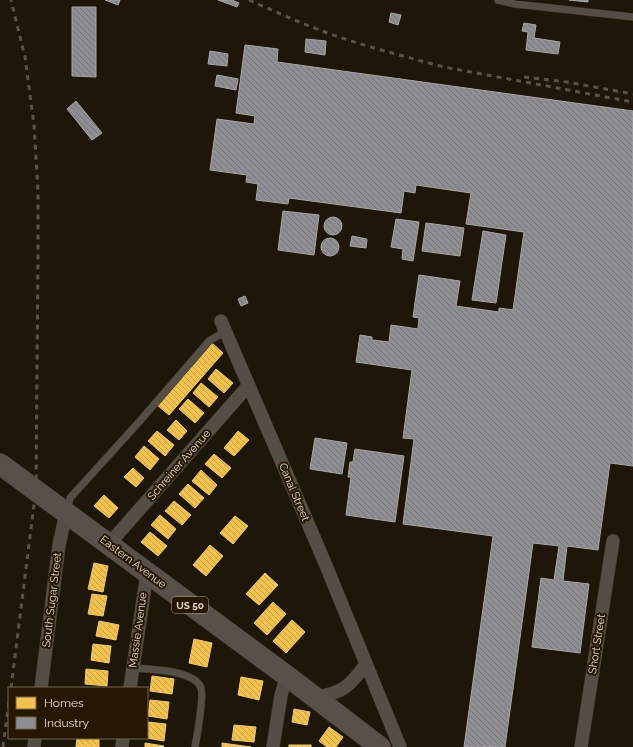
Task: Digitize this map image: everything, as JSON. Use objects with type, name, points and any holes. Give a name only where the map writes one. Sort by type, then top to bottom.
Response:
[{"type":"main road","name":"Eastern Avenue","points":[[0,464],[316,697],[371,743]]},
{"type":"street","name":"Canal Street","points":[[224,326],[248,386],[325,563],[400,747]]},
{"type":"street","name":"Schreiner Avenue","points":[[109,544],[248,386]]},
{"type":"street","name":"South Sugar Street","points":[[42,687],[59,545],[66,512]]},
{"type":"street","name":"Short Street","points":[[581,747],[613,541]]},
{"type":"street","name":"Massie Avenue","points":[[130,687],[146,573]]},
{"type":"street","points":[[316,697],[331,695],[342,690],[354,680],[366,664]]},
{"type":"street","points":[[273,747],[281,695],[287,676]]},
{"type":"lane","points":[[498,0],[515,4],[633,17]]},
{"type":"lane","points":[[66,512],[70,498],[224,326]]},
{"type":"lane","points":[[133,668],[176,672],[188,676],[201,688],[201,700],[195,747]]},
{"type":"building: Homes","points":[[212,343],[223,353],[169,415],[157,405]]},
{"type":"building: Homes","points":[[216,369],[233,383],[224,393],[208,379]]},
{"type":"building: Homes","points":[[201,383],[218,397],[209,407],[193,393]]},
{"type":"building: Homes","points":[[188,399],[204,413],[195,423],[179,409]]},
{"type":"building: Homes","points":[[176,420],[187,431],[179,440],[167,430]]},
{"type":"building: Homes","points":[[157,431],[174,445],[165,456],[148,441]]},
{"type":"building: Homes","points":[[238,431],[249,440],[234,456],[224,448]]},
{"type":"building: Homes","points":[[144,446],[159,459],[150,470],[135,457]]},
{"type":"building: Homes","points":[[214,454],[231,468],[222,478],[205,464]]},
{"type":"building: Homes","points":[[133,468],[144,478],[136,487],[124,477]]},
{"type":"building: Homes","points":[[201,470],[217,485],[209,495],[192,481]]},
{"type":"building: Homes","points":[[188,484],[204,498],[195,508],[179,494]]},
{"type":"building: Homes","points":[[104,495],[118,508],[109,518],[94,506]]},
{"type":"building: Homes","points":[[174,501],[191,515],[182,525],[165,511]]},
{"type":"building: Homes","points":[[160,515],[176,529],[168,539],[151,525]]},
{"type":"building: Homes","points":[[235,516],[248,526],[233,544],[220,533]]},
{"type":"building: Homes","points":[[150,532],[167,546],[158,556],[141,542]]},
{"type":"building: Homes","points":[[210,545],[223,556],[206,576],[193,565]]},
{"type":"building: Homes","points":[[94,563],[108,566],[103,592],[88,589]]},
{"type":"building: Homes","points":[[265,573],[278,585],[259,605],[246,594]]},
{"type":"building: Homes","points":[[92,594],[107,596],[103,616],[88,614]]},
{"type":"building: Homes","points":[[273,602],[286,614],[267,635],[254,623]]},
{"type":"building: Homes","points":[[292,620],[305,632],[286,653],[273,641]]},
{"type":"building: Homes","points":[[99,621],[119,625],[116,640],[96,636]]},
{"type":"building: Homes","points":[[194,639],[212,643],[207,667],[189,663]]},
{"type":"building: Homes","points":[[93,644],[111,646],[109,663],[91,660]]},
{"type":"building: Homes","points":[[86,669],[108,671],[107,686],[85,684]]},
{"type":"building: Homes","points":[[152,676],[174,679],[172,694],[150,691]]},
{"type":"building: Homes","points":[[241,677],[263,681],[259,700],[238,695]]},
{"type":"building: Homes","points":[[150,700],[169,702],[167,719],[148,716]]},
{"type":"building: Homes","points":[[294,709],[310,712],[307,725],[292,722]]},
{"type":"building: Homes","points":[[148,722],[166,724],[164,741],[148,738]]},
{"type":"building: Homes","points":[[234,725],[256,727],[254,742],[232,740]]},
{"type":"building: Homes","points":[[329,727],[343,737],[336,747],[327,747],[319,741]]},
{"type":"building: Homes","points":[[77,739],[99,739],[99,747],[76,747]]},
{"type":"building: Homes","points":[[145,743],[164,746],[145,747]]},
{"type":"building: Homes","points":[[222,743],[251,747],[222,747]]},
{"type":"building: Homes","points":[[289,745],[311,745],[311,747],[289,747]]},
{"type":"building: Industry","points":[[105,0],[120,0],[118,5]]},
{"type":"building: Industry","points":[[218,0],[232,0],[239,3],[237,7]]},
{"type":"building: Industry","points":[[569,0],[588,0],[588,2]]},
{"type":"building: Industry","points":[[72,7],[96,7],[96,77],[72,76]]},
{"type":"building: Industry","points":[[391,13],[401,15],[398,25],[389,22]]},
{"type":"building: Industry","points":[[524,23],[536,25],[534,38],[560,42],[558,54],[526,50],[528,32],[522,31]]},
{"type":"building: Industry","points":[[306,39],[326,41],[325,55],[305,52]]},
{"type":"building: Industry","points":[[245,45],[278,49],[277,62],[633,111],[633,466],[610,463],[598,550],[567,546],[563,581],[589,584],[580,653],[532,647],[541,578],[554,580],[559,546],[533,543],[505,747],[464,747],[493,536],[403,524],[414,439],[403,438],[412,370],[356,362],[360,335],[372,337],[372,340],[389,342],[391,325],[418,329],[419,318],[413,317],[419,275],[460,281],[456,306],[499,312],[499,308],[513,310],[524,232],[466,224],[471,193],[416,185],[415,193],[404,191],[401,213],[289,198],[288,204],[256,200],[258,184],[246,182],[247,175],[210,170],[217,119],[254,124],[255,116],[236,113]]},
{"type":"building: Industry","points":[[210,51],[228,54],[227,66],[208,64]]},
{"type":"building: Industry","points":[[217,75],[238,79],[236,90],[215,86]]},
{"type":"building: Industry","points":[[76,101],[102,133],[92,140],[67,109]]},
{"type":"building: Industry","points":[[283,211],[319,215],[314,255],[278,250]]},
{"type":"building: Industry","points":[[333,217],[339,220],[342,226],[339,232],[333,235],[327,232],[324,226],[327,220]]},
{"type":"building: Industry","points":[[396,219],[419,222],[413,261],[402,259],[403,249],[391,247]]},
{"type":"building: Industry","points":[[426,223],[464,228],[460,256],[422,251]]},
{"type":"building: Industry","points":[[483,231],[506,235],[496,303],[472,300]]},
{"type":"building: Industry","points":[[352,236],[367,239],[366,248],[350,246]]},
{"type":"building: Industry","points":[[330,238],[336,241],[339,247],[336,253],[330,256],[324,253],[321,247],[324,241]]},
{"type":"building: Industry","points":[[245,296],[248,303],[241,306],[238,299]]},
{"type":"building: Industry","points":[[315,438],[347,443],[342,474],[310,469]]},
{"type":"building: Industry","points":[[355,449],[404,456],[395,522],[346,515],[351,477],[348,477],[350,462],[353,462]]},
{"type":"railway","points":[[11,0],[25,57],[34,125],[38,191],[36,489],[11,687]]},
{"type":"railway","points":[[249,0],[330,34],[373,48],[444,67],[633,102]]},
{"type":"railway","points":[[524,77],[567,82],[633,94]]},
{"type":"railway","points":[[3,747],[8,710]]}]
